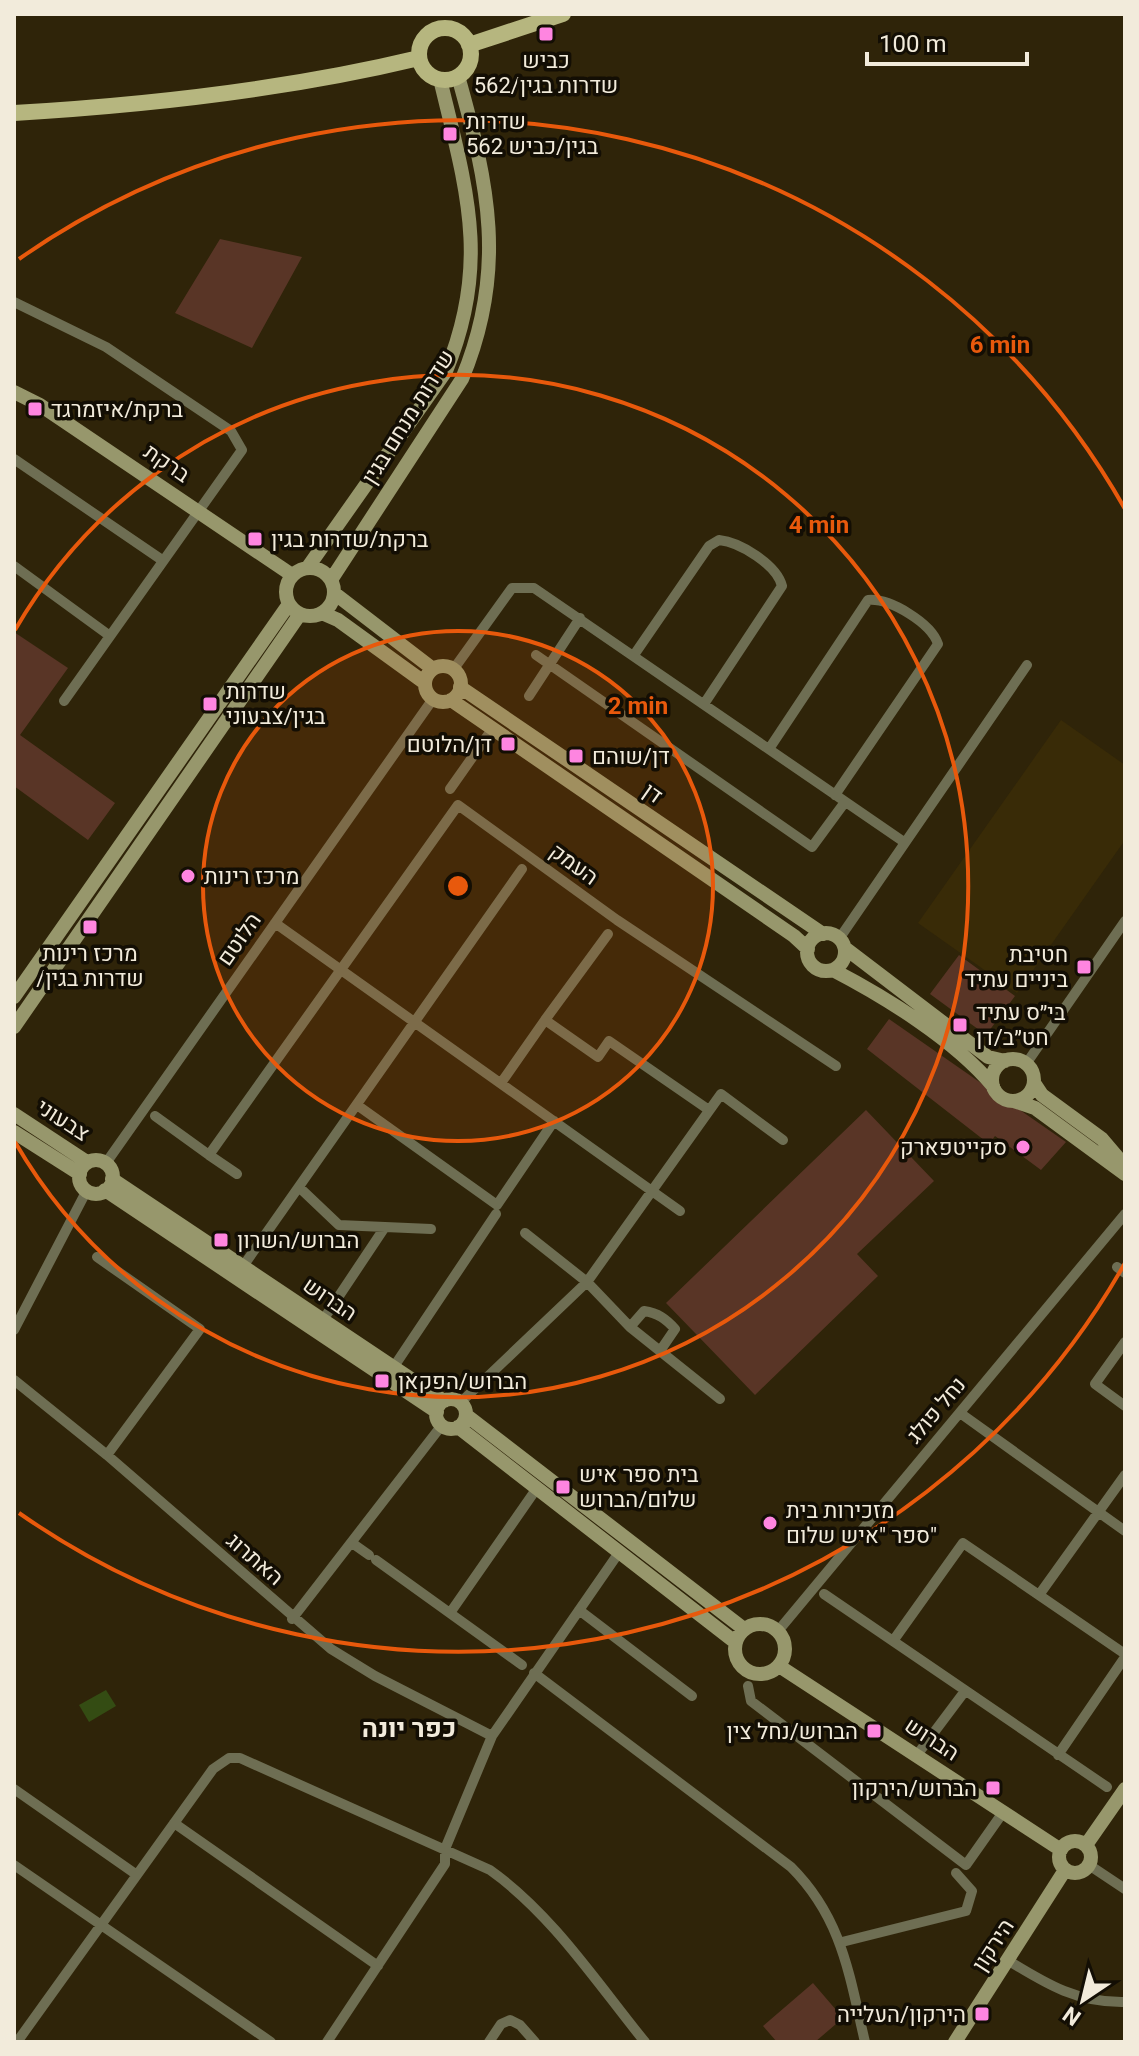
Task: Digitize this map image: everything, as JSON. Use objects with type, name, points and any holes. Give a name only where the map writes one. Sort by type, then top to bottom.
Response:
[{"type":"main road","points":[[469,45],[563,14]]},
{"type":"main road","points":[[442,28],[461,33],[469,45],[470,61],[458,76],[440,79],[426,73],[419,58],[425,37],[442,28]]},
{"type":"main road","points":[[14,113],[179,101],[353,74],[419,58]]},
{"type":"street","name":"שדרות מנחם בגין","points":[[333,586],[462,379],[477,344],[491,265],[490,222],[458,76]]},
{"type":"street","name":"שדרות מנחם בגין","points":[[308,567],[446,371],[459,338],[473,264],[472,224],[440,79]]},
{"type":"street","points":[[14,302],[106,347],[238,440],[242,450],[64,701]]},
{"type":"street","name":"ברקת","points":[[14,392],[292,575]]},
{"type":"street","points":[[14,459],[162,560]]},
{"type":"street","points":[[634,655],[709,546],[719,540],[729,541],[767,564],[780,576],[782,586],[704,704]]},
{"type":"street","points":[[14,566],[110,636]]},
{"type":"street","points":[[294,609],[286,589],[292,575],[308,567],[321,570],[333,586],[433,669]]},
{"type":"street","points":[[322,613],[331,605],[333,586]]},
{"type":"street","points":[[453,670],[512,588],[534,588],[904,842]]},
{"type":"street","points":[[769,749],[868,600],[885,602],[906,614],[935,635],[938,644],[835,795]]},
{"type":"street","points":[[294,609],[322,613],[338,620],[425,683],[433,699],[451,700],[460,687],[459,677],[444,666],[433,669],[425,683]]},
{"type":"street","points":[[14,997],[294,609]]},
{"type":"street","points":[[14,1027],[294,609]]},
{"type":"street","points":[[529,696],[580,618]]},
{"type":"street","points":[[536,655],[812,847],[845,802]]},
{"type":"street","points":[[833,970],[841,964],[842,944],[904,842],[1027,665]]},
{"type":"street","name":"דן","points":[[460,687],[823,934]]},
{"type":"street","name":"הלוטם","points":[[106,1163],[433,699]]},
{"type":"street","name":"דן","points":[[451,700],[794,936],[808,949]]},
{"type":"street","points":[[450,789],[493,728]]},
{"type":"street","name":"העמק","points":[[339,969],[458,805],[617,920],[836,1066]]},
{"type":"street","points":[[239,1272],[522,869]]},
{"type":"street","points":[[1026,1064],[1125,921]]},
{"type":"street","points":[[275,923],[680,1211]]},
{"type":"street","points":[[501,1083],[608,934]]},
{"type":"street","points":[[1026,1064],[988,1057],[842,944],[823,934],[812,940],[808,949],[815,967],[833,970],[874,992],[977,1066],[1001,1097],[1035,1108],[1125,1174]]},
{"type":"street","points":[[209,1155],[339,969]]},
{"type":"street","points":[[545,1020],[598,1057],[609,1041],[709,1110]]},
{"type":"street","points":[[993,1086],[994,1071],[1005,1061]]},
{"type":"street","points":[[1026,1064],[1042,1095],[1102,1139],[1125,1166]]},
{"type":"street","points":[[1014,1101],[1028,1096],[1034,1083]]},
{"type":"street","points":[[462,1415],[587,1282],[721,1094],[783,1140]]},
{"type":"street","points":[[357,1105],[497,1205],[554,1121]]},
{"type":"street","name":"צבעוני","points":[[14,1114],[83,1168]]},
{"type":"street","points":[[155,1116],[237,1174]]},
{"type":"street","name":"צבעוני","points":[[14,1132],[83,1168]]},
{"type":"street","points":[[14,1330],[87,1190],[83,1168],[98,1160],[106,1163],[109,1185],[87,1190]]},
{"type":"street","name":"הברוש","points":[[109,1185],[441,1412]]},
{"type":"street","points":[[299,1187],[339,1225],[431,1229]]},
{"type":"street","points":[[393,1368],[496,1214]]},
{"type":"street","name":"נחל פולג","points":[[778,1631],[1125,1214]]},
{"type":"street","points":[[323,1320],[385,1227]]},
{"type":"street","points":[[525,1233],[587,1282],[630,1327],[720,1399]]},
{"type":"street","points":[[97,1257],[200,1329],[107,1455]]},
{"type":"street","name":"הברוש","points":[[239,1272],[323,1320],[393,1368],[441,1412]]},
{"type":"street","points":[[630,1327],[644,1311],[657,1313],[668,1321],[675,1329],[660,1351]]},
{"type":"street","points":[[1125,1342],[1095,1384],[1125,1406]]},
{"type":"street","name":"האתרוג","points":[[14,1380],[107,1455],[292,1619],[331,1649],[375,1676],[492,1736]]},
{"type":"street","points":[[441,1412],[462,1415],[740,1636]]},
{"type":"street","points":[[441,1412],[462,1415],[537,1488],[740,1636]]},
{"type":"street","points":[[292,1619],[352,1543],[441,1412]]},
{"type":"street","points":[[960,1413],[1125,1531]]},
{"type":"street","points":[[1039,1595],[1125,1475]]},
{"type":"street","points":[[450,1613],[537,1488]]},
{"type":"street","points":[[352,1543],[522,1665]]},
{"type":"street","points":[[893,1641],[963,1543],[1039,1595],[1125,1655],[1058,1755]]},
{"type":"street","points":[[327,2042],[445,1864],[445,1849],[492,1736],[620,1551]]},
{"type":"street","points":[[824,1594],[1107,1787]]},
{"type":"street","points":[[579,1610],[692,1696]]},
{"type":"street","points":[[765,1624],[778,1631],[785,1651],[779,1666],[764,1674],[748,1671],[737,1659],[740,1636],[765,1624]]},
{"type":"street","name":"הברוש","points":[[779,1666],[1061,1850]]},
{"type":"street","points":[[534,1673],[791,1867],[827,1911],[842,1942],[865,2042]]},
{"type":"street","points":[[748,1686],[751,1701],[966,1865],[1004,1811]]},
{"type":"street","points":[[917,1755],[965,1691]]},
{"type":"street","points":[[17,2042],[213,1769],[229,1758],[240,1758],[490,1870],[515,1888],[543,1916],[645,2042]]},
{"type":"street","points":[[14,1789],[137,1875]]},
{"type":"street","points":[[1086,1845],[1125,1789]]},
{"type":"street","points":[[174,1823],[378,1966]]},
{"type":"street","points":[[1072,1841],[1086,1845],[1091,1855],[1089,1865],[1075,1873],[1065,1870],[1059,1860],[1061,1850],[1072,1841]]},
{"type":"street","points":[[14,1865],[271,2042]]},
{"type":"street","points":[[1089,1865],[1125,1889]]},
{"type":"street","name":"הירקון","points":[[955,2042],[1065,1870]]},
{"type":"street","points":[[842,1942],[966,1911],[972,1891],[956,1873]]},
{"type":"street","points":[[1009,1961],[1057,1991],[1080,1999],[1125,2002]]},
{"type":"street","points":[[489,2042],[501,2024],[510,2020],[520,2025],[535,2042]]},
{"type":"shaded area","points":[[220,239],[302,257],[252,348],[175,313]]},
{"type":"shaded area","points":[[14,632],[68,668],[20,735],[115,803],[88,840],[14,786]]},
{"type":"shaded area","points":[[1061,720],[1125,765],[1125,840],[1017,993],[918,923]]},
{"type":"shaded area","points":[[959,955],[1015,996],[986,1035],[930,994]]},
{"type":"shaded area","points":[[889,1019],[1066,1142],[1041,1170],[995,1136],[989,1144],[867,1049]]},
{"type":"shaded area","points":[[866,1110],[934,1181],[857,1254],[878,1276],[755,1395],[666,1303]]},
{"type":"shaded area","points":[[106,1690],[116,1706],[89,1722],[79,1705]]},
{"type":"shaded area","points":[[813,1983],[843,2018],[815,2042],[777,2042],[763,2026]]},
{"type":"place","name":"כביש 562/שדרות בגין","points":[[546,34]]},
{"type":"place","name":"שדרות בגין/כביש 562","points":[[450,134]]},
{"type":"place","name":"ברקת/איזמרגד","points":[[35,409]]},
{"type":"place","name":"ברקת/שדרות בגין","points":[[255,539]]},
{"type":"place","name":"שדרות בגין/צבעוני","points":[[210,704]]},
{"type":"place","name":"דן/הלוטם","points":[[508,744]]},
{"type":"place","name":"דן/שוהם","points":[[576,756]]},
{"type":"place","name":"מרכז רינות","points":[[188,876]]},
{"type":"place","name":"מרכז רינות /שדרות בגין","points":[[90,927]]},
{"type":"place","name":"חטיבת ביניים עתיד","points":[[1084,967]]},
{"type":"place","name":"בי״ס עתיד חט״ב/דן","points":[[960,1025]]},
{"type":"place","name":"סקייטפארק","points":[[1023,1147]]},
{"type":"place","name":"הברוש/השרון","points":[[221,1240]]},
{"type":"place","name":"הברוש/הפקאן","points":[[382,1381]]},
{"type":"place","name":"בית ספר איש שלום/הברוש","points":[[563,1487]]},
{"type":"place","name":"מזכירות בית ספר \"איש שלום\"","points":[[770,1523]]},
{"type":"place","name":"הברוש/נחל צין","points":[[874,1731]]},
{"type":"place","name":"הברוש/הירקון","points":[[993,1788]]},
{"type":"place","name":"הירקון/העלייה","points":[[982,2014]]},
{"type":"district","name":"כפר יונה","points":[[409,1728]]}]
